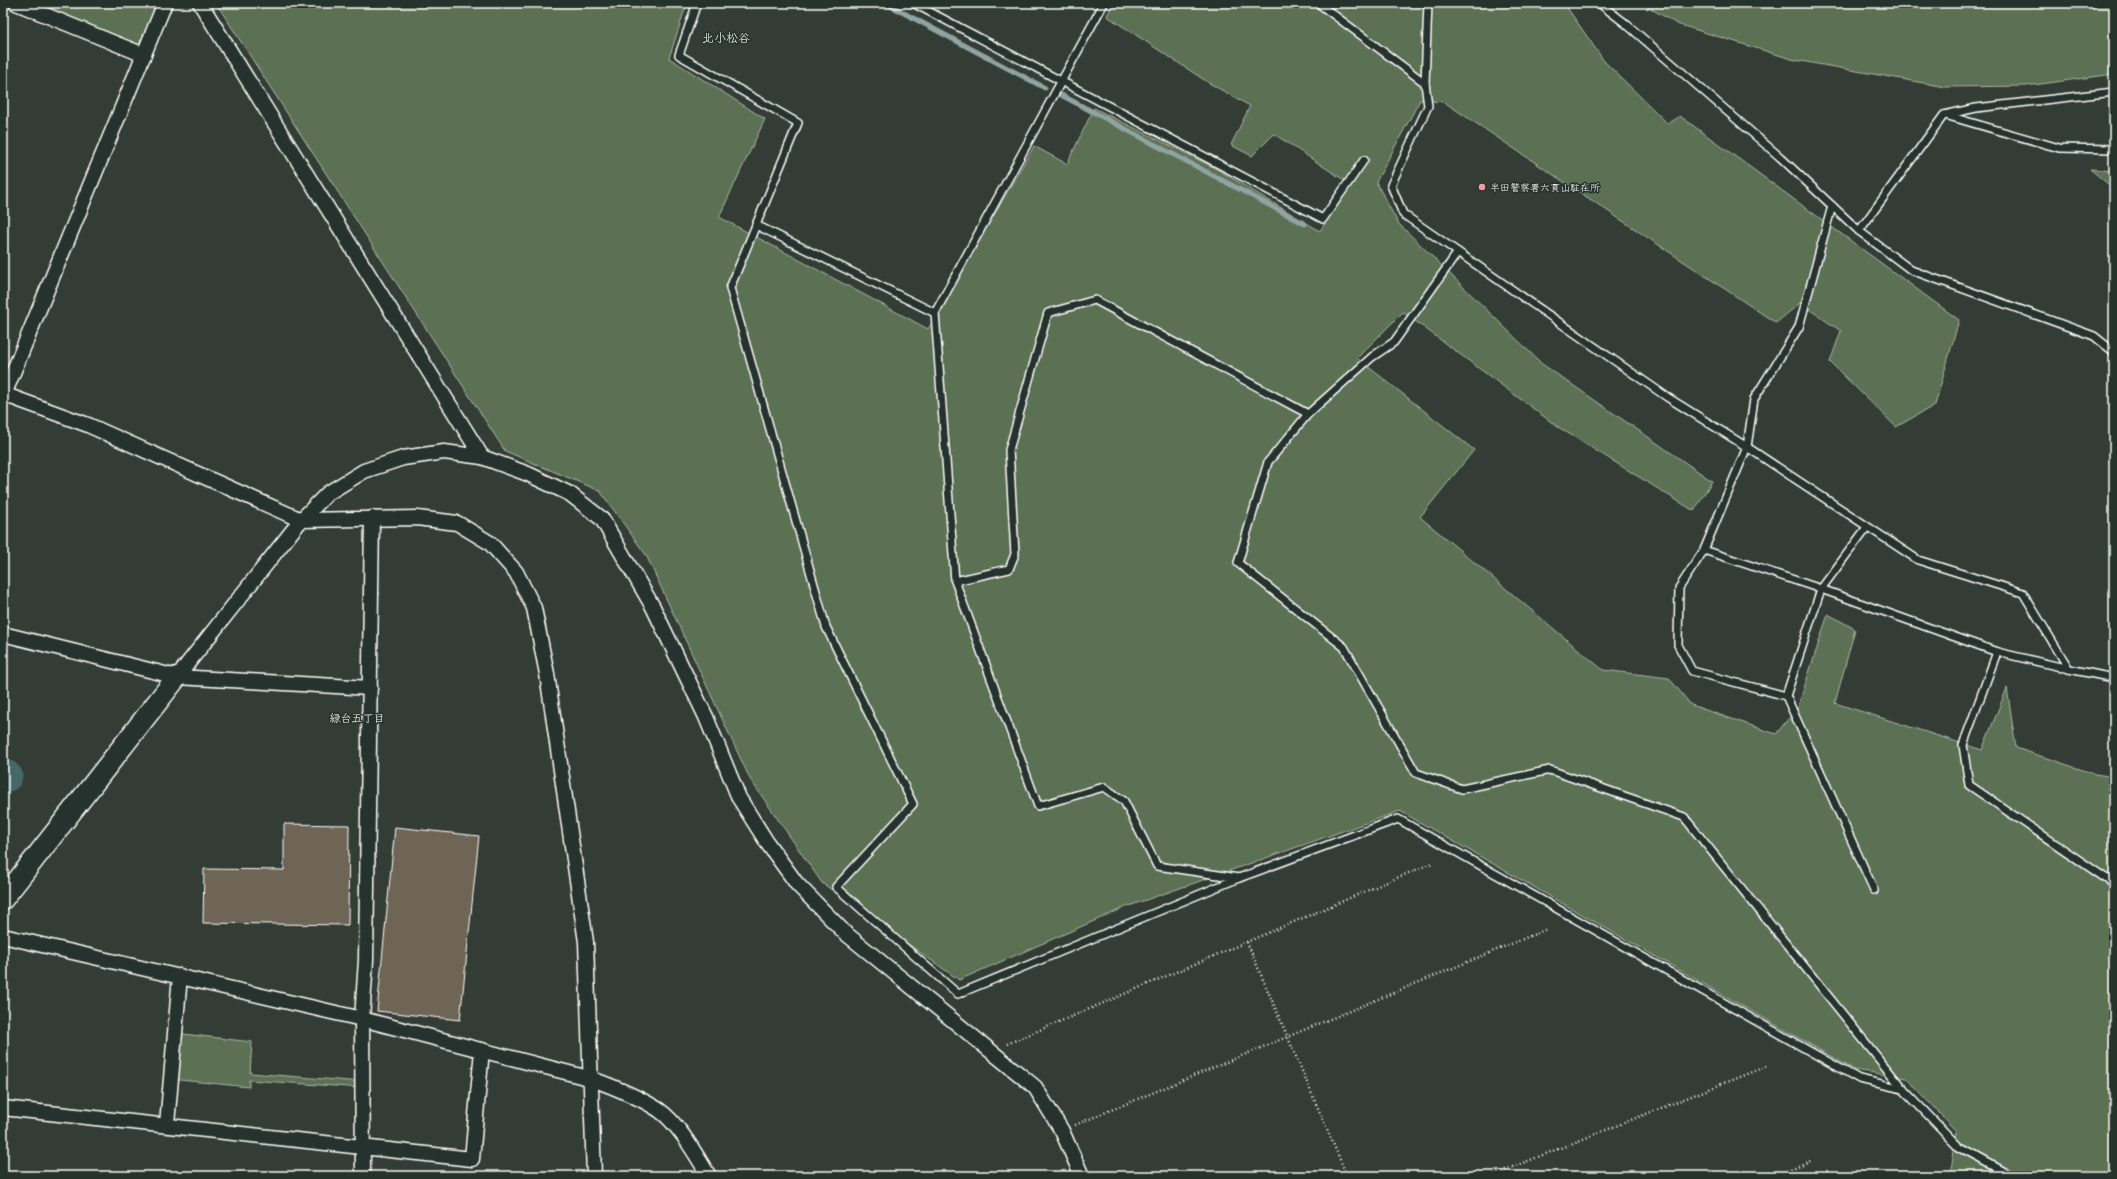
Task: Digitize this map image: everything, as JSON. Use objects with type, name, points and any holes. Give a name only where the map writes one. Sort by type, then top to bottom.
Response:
[{"type":"street","points":[[16,3],[144,55]]},
{"type":"street","points":[[165,3],[3,395],[88,424],[301,520],[417,518],[458,524],[490,543],[516,572],[534,608],[547,674],[586,942],[592,1079],[594,1176]]},
{"type":"street","points":[[200,3],[482,457]]},
{"type":"street","points":[[3,899],[301,520],[328,493],[371,469],[403,458],[444,452],[482,457],[528,474],[570,494],[602,519],[653,607],[706,717],[739,798],[788,873],[844,932],[992,1050],[1035,1088],[1062,1131],[1082,1176]]},
{"type":"street","points":[[363,1176],[362,1019],[366,960],[372,518]]},
{"type":"street","points":[[3,634],[177,677],[370,688]]},
{"type":"street","points":[[3,936],[362,1019],[592,1079],[614,1087],[660,1111],[687,1140],[709,1176]]},
{"type":"street","points":[[167,1124],[180,976]]},
{"type":"street","points":[[3,1108],[167,1124],[472,1159],[482,1050]]},
{"type":"lane","points":[[697,3],[678,55],[798,122],[730,288],[826,626],[913,804],[836,887],[958,994],[1239,878],[1398,819],[1859,1080],[1903,1089]]},
{"type":"lane","points":[[913,3],[1323,219],[1364,160]]},
{"type":"lane","points":[[1104,3],[935,313],[954,581],[1038,806],[1104,787],[1124,801],[1157,866],[1239,878]]},
{"type":"lane","points":[[1318,3],[1425,83]]},
{"type":"lane","points":[[1428,3],[1425,83],[1428,106],[1391,185],[1403,214],[1667,397],[1747,447],[1918,560],[2023,593],[2069,669]]},
{"type":"lane","points":[[1599,3],[1780,157],[1859,231],[1912,270],[2094,336],[2114,352]]},
{"type":"lane","points":[[1859,231],[1944,115],[1976,108],[2114,92]]},
{"type":"lane","points":[[1944,115],[2059,148],[2114,149]]},
{"type":"lane","points":[[1786,696],[1692,671],[1678,645],[1679,588],[1704,550],[1747,447],[1754,399],[1798,327],[1832,206]]},
{"type":"lane","points":[[756,225],[935,313]]},
{"type":"lane","points":[[1458,252],[1394,342],[1372,357],[1308,414],[1268,462],[1238,563],[1344,647],[1416,773],[1462,789],[1550,770],[1684,817],[1903,1089],[1959,1147],[2012,1176]]},
{"type":"lane","points":[[954,581],[1009,569],[1015,554],[1009,450],[1048,314],[1095,300],[1308,414]]},
{"type":"lane","points":[[1867,527],[1821,589],[1786,696],[1874,890]]},
{"type":"lane","points":[[1704,550],[1821,589],[1997,652],[2114,678]]},
{"type":"lane","points":[[1997,652],[1963,745],[1969,785],[2114,884]]},
{"type":"path","points":[[992,1050],[1432,864]]},
{"type":"path","points":[[1062,1131],[1547,929]]},
{"type":"path","points":[[1247,942],[1347,1176]]},
{"type":"path","points":[[1490,1176],[1767,1066]]},
{"type":"path","points":[[1772,1176],[1813,1160]]},
{"type":"green space","points":[[16,3],[165,3],[144,55]]},
{"type":"green space","points":[[216,3],[687,3],[669,58],[765,119],[719,217],[928,329],[1034,146],[1067,164],[1094,108],[1215,168],[1320,231],[1350,184],[1274,134],[1252,156],[1231,145],[1250,106],[1209,83],[1107,16],[1113,3],[1571,3],[1568,9],[1604,61],[1668,124],[1680,116],[1959,320],[1935,405],[1896,427],[1830,362],[1841,331],[1800,303],[1776,323],[1444,102],[1420,100],[1376,182],[1398,223],[1542,364],[1712,481],[1694,511],[1558,427],[1403,312],[1357,358],[1474,450],[1420,517],[1603,670],[1669,678],[1691,705],[1776,734],[1798,707],[1828,614],[1855,629],[1835,703],[1982,750],[2007,688],[2016,748],[2095,774],[2114,777],[2114,1176],[1949,1176],[1956,1131],[1906,1078],[1855,1070],[1400,811],[1126,907],[959,980],[822,883],[750,779],[646,555],[600,491],[505,451]]},
{"type":"green space","points":[[1641,3],[2114,3],[2114,74],[2026,86],[1946,87],[1795,60],[1677,24]]},
{"type":"green space","points":[[2090,169],[2114,171],[2114,189]]},
{"type":"green space","points":[[175,1033],[252,1042],[250,1073],[362,1082],[362,1088],[249,1080],[249,1087],[170,1079]]},
{"type":"building","points":[[284,824],[349,825],[348,925],[203,923],[204,869],[284,870]]},
{"type":"building","points":[[395,827],[479,836],[460,1020],[377,1011]]},
{"type":"waterway","points":[[885,3],[1045,88]]},
{"type":"waterway","points":[[1061,95],[1305,224]]},
{"type":"waterway","points":[[3,774],[7,776]]},
{"type":"place","name":"半田警察署六貫山駐在所","points":[[1482,187]]},
{"type":"district","name":"北小松谷","points":[[726,37]]},
{"type":"district","name":"緑台五丁目","points":[[357,718]]}]
